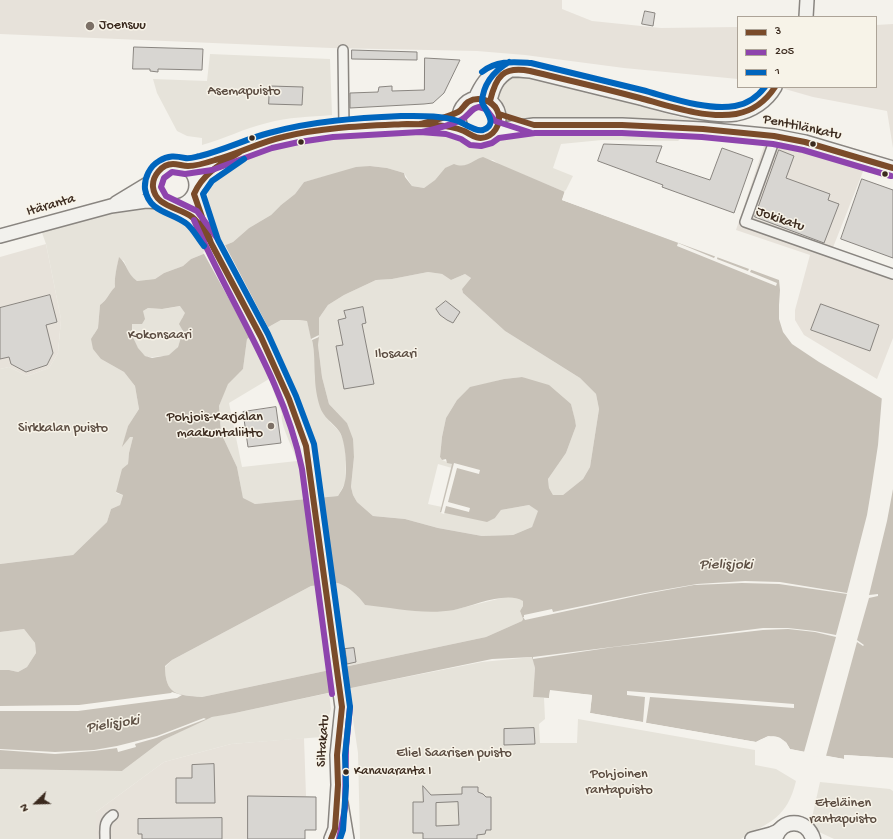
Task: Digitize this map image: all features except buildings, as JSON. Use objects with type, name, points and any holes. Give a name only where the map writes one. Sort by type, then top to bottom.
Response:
[{"type":"main road","points":[[777,835],[783,826],[789,823],[796,823],[804,825],[815,837]]},
{"type":"street","points":[[806,16],[807,0]]},
{"type":"street","points":[[343,50],[344,128]]},
{"type":"street","points":[[475,99],[481,85],[488,76],[497,72],[513,69],[530,71],[671,106],[724,115],[736,114],[754,108],[775,88]]},
{"type":"street","points":[[490,101],[492,90],[496,81],[502,75],[513,69]]},
{"type":"street","points":[[185,166],[210,162],[270,140],[298,134],[344,128],[420,124],[448,126],[465,132],[472,137],[481,138],[489,136],[496,130],[499,122],[499,114],[496,107],[490,101],[475,99],[469,102],[461,111],[446,118],[420,124]]},
{"type":"street","points":[[461,111],[460,124],[465,132]]},
{"type":"street","name":"Penttilänkatu","points":[[499,114],[534,125]]},
{"type":"street","name":"Penttilänkatu","points":[[496,130],[534,125],[622,124],[703,129],[774,136],[805,142],[893,168]]},
{"type":"street","name":"Jokikatu","points":[[774,136],[772,147],[745,222],[893,274]]},
{"type":"street","points":[[195,191],[196,179],[192,171],[185,166],[178,164],[170,164],[163,167],[157,173],[154,180],[153,188],[161,202],[173,207],[182,206],[189,201],[213,169],[240,152]]},
{"type":"street","name":"Itäranta","points":[[111,206],[154,180]]},
{"type":"street","name":"Siltakatu","points":[[195,191],[211,243]]},
{"type":"street","name":"Itäranta","points":[[0,236],[111,206],[146,201],[161,202]]},
{"type":"street","name":"Siltakatu","points":[[173,207],[192,217],[211,243],[261,337],[289,399],[306,446],[314,495],[342,707],[338,755],[338,785],[335,829],[331,839]]},
{"type":"street","name":"Siltakatu","points":[[338,785],[347,839]]},
{"type":"street","points":[[105,839],[105,825],[107,820],[113,815]]},
{"type":"street","points":[[752,839],[771,834],[777,835]]},
{"type":"shaded area","points":[[0,0],[562,0],[562,9],[592,21],[661,28],[737,27],[737,79],[624,68],[525,55],[477,51],[331,48],[0,34]]},
{"type":"shaded area","points":[[893,24],[893,148],[887,111],[813,97],[782,88],[877,88],[877,25]]},
{"type":"shaded area","points":[[765,143],[791,146],[864,169],[832,250],[893,271],[893,338],[877,379],[804,335],[795,320],[795,310],[810,255],[736,230]]},
{"type":"shaded area","points":[[46,244],[61,319],[58,353],[49,368],[27,376],[9,367],[0,369],[0,257]]},
{"type":"shaded area","points":[[304,738],[306,796],[316,797],[316,830],[305,830],[305,839],[96,839],[96,812],[164,762],[231,744]]},
{"type":"green space","name":"Asemapuisto","points":[[210,54],[330,59],[332,115],[291,118],[275,121],[202,145],[202,138],[187,136],[177,131],[157,93],[153,79],[207,81]]},
{"type":"green space","name":"Sirkkalan puisto","points":[[515,75],[530,76],[679,117],[700,120],[678,141],[602,140],[561,144],[553,168],[573,176],[565,192],[500,165],[493,160],[477,159],[470,164],[445,168],[435,180],[424,188],[412,186],[404,173],[387,168],[370,166],[304,182],[295,194],[271,215],[249,228],[233,242],[191,259],[183,266],[164,273],[155,279],[137,281],[130,276],[124,261],[119,258],[115,276],[115,287],[105,301],[100,305],[98,328],[94,334],[101,359],[124,372],[135,386],[139,409],[128,426],[123,446],[130,436],[133,437],[128,464],[116,493],[123,495],[120,505],[111,509],[107,522],[73,555],[0,564],[0,369],[9,367],[27,376],[49,368],[58,353],[61,319],[46,244],[41,230],[150,205],[179,216],[207,199],[211,173],[242,154],[298,136],[420,128],[465,134],[472,139],[485,139],[498,131],[501,114],[493,99],[499,85]]},
{"type":"green space","name":"Ilosaari","points":[[428,272],[442,274],[451,280],[465,274],[471,278],[462,289],[463,293],[505,331],[580,378],[596,394],[599,409],[590,467],[583,479],[563,495],[553,495],[549,488],[548,479],[566,453],[576,426],[571,404],[522,377],[504,379],[470,388],[457,400],[446,418],[440,457],[442,460],[452,464],[452,468],[438,464],[428,504],[442,507],[440,512],[495,518],[501,510],[529,505],[539,511],[532,527],[513,535],[482,536],[438,528],[405,519],[373,516],[357,502],[353,495],[351,487],[354,457],[347,423],[329,404],[322,377],[318,345],[319,318],[328,305],[344,295],[376,280],[392,279]]},
{"type":"green space","name":"Kokonsaari","points":[[181,306],[186,313],[182,318],[182,333],[177,348],[170,355],[152,357],[145,356],[136,346],[133,337],[132,324],[142,324],[143,311],[148,308],[163,309]]},
{"type":"green space","points":[[281,320],[307,321],[313,345],[315,377],[330,422],[339,431],[344,441],[346,459],[345,483],[338,496],[255,504],[243,499],[237,467],[221,433],[219,406],[227,384],[243,369],[247,339]],"holes":[[[269,379],[282,414],[283,424],[297,461],[242,467],[229,403]]]},
{"type":"green space","points":[[337,580],[360,597],[365,605],[453,610],[506,597],[518,598],[523,600],[523,606],[520,611],[523,619],[522,621],[486,637],[202,697],[179,694],[170,688],[167,683],[165,667],[172,660],[311,586]]},
{"type":"green space","points":[[24,629],[35,643],[36,653],[27,667],[18,672],[0,670],[0,632]]},
{"type":"green space","points":[[533,657],[535,668],[533,697],[544,698],[545,719],[539,724],[540,743],[577,743],[578,719],[755,750],[755,765],[776,769],[796,781],[788,803],[783,811],[776,817],[741,839],[360,839],[358,753],[351,706],[351,688],[482,662]]},
{"type":"green space","points":[[329,693],[331,709],[322,737],[231,744],[164,762],[96,812],[96,839],[0,839],[0,769],[122,771],[163,740],[206,719],[219,715]]},
{"type":"green space","name":"Eteläinen rantapuisto","points":[[820,782],[890,789],[893,791],[893,839],[834,839],[817,831],[811,822]]},
{"type":"water","name":"Pielisjoki","points":[[483,157],[565,192],[562,200],[779,280],[779,319],[783,332],[792,344],[819,362],[893,405],[893,758],[845,755],[844,759],[790,749],[783,740],[775,736],[766,737],[756,742],[590,713],[592,695],[550,691],[549,698],[533,697],[535,668],[532,657],[492,659],[212,717],[163,740],[122,771],[0,769],[0,670],[18,672],[27,667],[36,653],[35,643],[24,629],[0,632],[0,564],[73,555],[107,522],[111,509],[120,505],[123,495],[116,492],[122,469],[128,464],[133,437],[130,437],[122,447],[128,426],[139,409],[135,386],[124,372],[101,359],[93,349],[91,339],[98,328],[100,305],[105,301],[115,287],[115,276],[119,257],[133,278],[137,281],[155,279],[164,273],[183,266],[191,259],[233,242],[249,228],[271,215],[295,194],[304,182],[356,167],[370,166],[387,168],[404,173],[405,177],[412,186],[424,188],[435,180],[445,168],[454,164],[466,165]],"holes":[[[428,272],[442,274],[451,280],[465,274],[471,278],[462,289],[463,293],[505,331],[580,378],[596,394],[599,409],[590,467],[583,479],[563,495],[553,495],[549,488],[548,479],[566,453],[576,426],[571,404],[549,385],[522,377],[504,379],[470,387],[457,400],[446,418],[440,457],[442,460],[446,459],[447,463],[452,464],[440,512],[487,522],[495,518],[501,510],[529,505],[538,511],[532,527],[513,535],[482,536],[438,528],[405,519],[373,516],[357,502],[351,487],[354,457],[353,439],[347,423],[329,404],[322,377],[318,345],[319,337],[312,340],[316,392],[321,411],[339,431],[345,449],[346,474],[343,488],[338,496],[255,504],[243,498],[237,467],[221,433],[219,406],[228,384],[243,369],[247,339],[281,320],[307,321],[311,339],[319,335],[319,318],[328,305],[344,295],[376,280],[392,279]],[[180,306],[185,313],[179,324],[183,331],[178,347],[169,355],[152,358],[145,356],[138,348],[132,335],[132,324],[142,324],[145,319],[143,311],[148,308],[162,309]],[[338,583],[353,592],[365,605],[432,612],[454,610],[499,598],[516,598],[523,601],[523,606],[520,611],[523,619],[522,621],[486,637],[202,697],[179,694],[170,688],[167,683],[165,666],[172,660],[311,586]]]},
{"type":"pier","points":[[565,190],[567,192],[564,199],[675,241],[562,200]]},
{"type":"pier","points":[[224,243],[269,329],[251,339],[203,252]]},
{"type":"pier","points":[[678,243],[714,258],[718,255],[717,259],[748,271],[750,267],[752,268],[750,272],[777,283],[776,286],[677,246]]},
{"type":"pier","points":[[882,396],[893,402],[893,489],[887,521],[869,595],[878,594],[878,596],[869,598],[857,640],[864,645],[863,646],[857,642],[826,756],[844,759],[844,755],[893,758],[893,760],[846,757],[846,760],[844,761],[812,756],[789,750],[785,742],[777,738],[769,737],[756,743],[589,714],[590,697],[552,693],[551,698],[549,698],[550,690],[592,695],[590,713],[643,722],[645,697],[627,695],[627,691],[794,704],[794,708],[650,697],[646,723],[756,742],[768,736],[777,737],[786,742],[790,749],[804,752],[836,637],[815,632],[788,629],[763,630],[614,647],[533,659],[533,657],[763,628],[788,628],[836,635],[847,594],[779,584],[742,583],[694,585],[525,620],[523,617],[524,615],[552,609],[553,612],[645,593],[697,584],[745,581],[780,582],[847,593],[867,515],[878,445]]},
{"type":"pier","points":[[454,463],[480,470],[479,474],[457,468],[448,502],[470,508],[469,512],[446,506],[444,514],[441,513]]},
{"type":"pier","points":[[323,495],[334,585],[316,587],[304,496]]},
{"type":"pier","points":[[347,665],[350,690],[331,694],[327,668]]},
{"type":"pier","points":[[172,692],[182,695],[177,698],[78,711],[0,711],[0,706],[79,705]]},
{"type":"pier","points":[[204,718],[206,719],[156,738],[135,744],[136,747],[118,752],[117,748],[55,754],[0,750],[55,752],[94,750],[157,736]]},
{"type":"transit line","name":"1","points":[[204,246],[187,224],[156,207],[147,197],[145,185],[150,169],[162,159],[175,156],[189,158],[200,156],[218,151],[260,135],[318,123],[351,119],[401,116],[437,117],[451,119],[474,129],[483,130],[488,127],[491,121],[482,102],[485,89],[494,74],[509,62]]},
{"type":"transit line","name":"1","points":[[482,72],[494,65],[512,62],[531,63],[712,107],[735,106],[744,103],[756,96],[764,88]]},
{"type":"transit line","name":"3","points":[[490,101],[498,79],[502,75],[513,70],[530,71],[675,108],[712,115],[742,113],[758,105],[774,88]]},
{"type":"transit line","name":"3","points":[[210,241],[195,219],[168,206],[158,199],[155,194],[153,183],[158,171],[165,166],[173,164],[188,166],[198,165],[274,139],[314,131],[345,128],[407,124],[436,125],[450,127],[464,131],[475,137],[483,138],[490,135],[496,129],[499,118],[497,110],[492,104],[488,101],[476,99],[468,102],[459,111],[453,114],[420,124]]},
{"type":"transit line","name":"205","points":[[422,132],[456,122],[479,107],[486,109],[495,121],[532,133]]},
{"type":"transit line","name":"3","points":[[499,114],[534,125],[622,125],[703,129],[774,136],[805,142],[893,168]]},
{"type":"transit line","name":"205","points":[[217,238],[197,211],[166,196],[161,187],[164,178],[172,172],[185,174],[212,170],[272,148],[333,137],[420,132],[446,134],[461,139],[470,145],[481,146],[492,143],[499,138],[535,133],[622,133],[702,137],[773,144],[803,150],[891,176]]},
{"type":"transit line","name":"3","points":[[240,152],[208,174],[202,180],[194,194],[211,243],[261,337],[289,399],[306,446],[342,707],[337,755],[338,785],[335,829],[331,839]]},
{"type":"transit line","name":"1","points":[[244,159],[212,181],[203,194],[218,240],[268,334],[296,396],[314,444],[350,707],[345,755],[346,786],[343,830],[340,839]]},
{"type":"transit line","name":"205","points":[[194,220],[269,373],[294,436],[302,469],[332,694]]},
{"type":"transit line","name":"205","points":[[339,839],[345,808],[346,748],[350,707]]},
{"type":"place","name":"Joensuu","points":[[90,26]]},
{"type":"place","name":"Pohjois-Karjalan maakuntaliitto","points":[[271,426]]},
{"type":"place","name":"Kanavaranta I","points":[[346,772]]},
{"type":"park label","name":"Eliel Saarisen puisto","points":[[454,754]]},
{"type":"park label","name":"Pohjoinen rantapuisto","points":[[619,784]]}]
